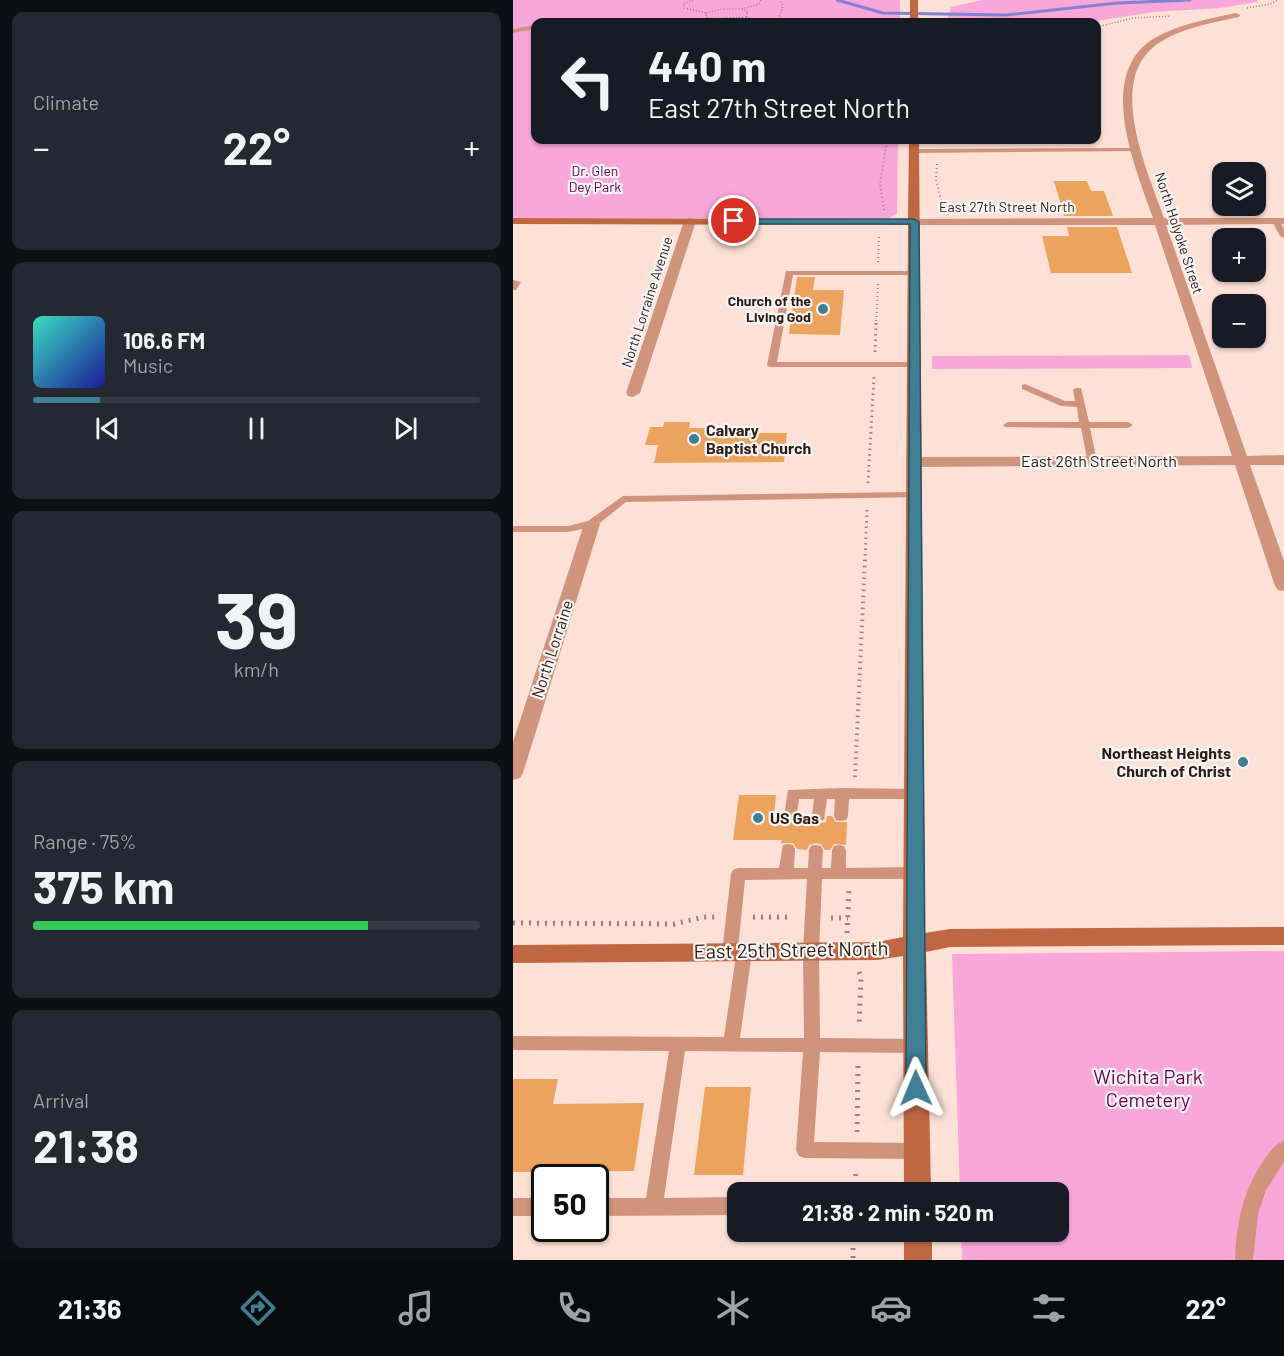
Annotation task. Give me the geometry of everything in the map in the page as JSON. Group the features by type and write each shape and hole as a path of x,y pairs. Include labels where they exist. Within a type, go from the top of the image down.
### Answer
{"main road":[{"path":"914,1 914,18"},
{"path":"914,145 914,945 918,1182"},
{"name":"East 27th Street North","path":"513,221 914,222"},
{"name":"East 25th Street North","path":"513,954 877,951 950,938 1284,936"},
{"path":"918,1242 918,1260"}],"street":[{"name":"North Holyoke Street","path":"1236,15 1174,32 1145,51 1136,61 1131,77 1128,108 1131,138 1284,586"},
{"path":"513,31 531,28"},
{"name":"North Lorraine Avenue","path":"633,393 690,221"},
{"name":"East 27th Street North","path":"914,222 1280,221"},
{"name":"East 26th Street North","path":"914,462 1284,460"},
{"name":"North Lorraine","path":"513,773 592,524"}],"lane":[{"path":"964,144 966,151"},
{"path":"914,145 942,151 1135,150"},
{"path":"1280,221 1284,236"},
{"path":"914,273 789,273 772,365 914,365"},
{"path":"513,282 517,282 513,288"},
{"path":"1025,387 1064,404 1080,404"},
{"path":"1078,390 1092,461"},
{"path":"1008,425 1128,425"},
{"path":"513,529 568,529 592,524 623,499 915,495"},
{"path":"841,816 848,793"},
{"path":"791,816 793,794 914,794"},
{"path":"819,816 821,794"},
{"path":"786,874 788,849"},
{"path":"816,850 811,951 812,1046 805,1150 917,1151"},
{"path":"839,850 844,874"},
{"path":"731,1045 737,952 733,917 738,874 914,873"},
{"path":"513,1043 915,1046"},
{"path":"654,1207 678,1044"},
{"path":"1244,1260 1244,1231 1253,1197 1269,1165 1284,1149"},
{"path":"609,1207 727,1206"},
{"path":"513,1207 531,1207"}],"path":[{"path":"693,0 683,4 684,9 706,13 722,9 742,9 759,4 761,0"},
{"path":"778,18 783,6 780,0"},
{"path":"742,9 748,12 746,17"},
{"path":"706,13 706,17 712,18"},
{"path":"732,18 749,18"},
{"path":"886,144 881,169 882,204 887,215"},
{"path":"941,212 944,206 936,178 936,167 942,151"},
{"path":"848,793 867,496 879,230"},
{"path":"844,874 847,932 861,978 855,1182"},
{"path":"513,923 674,924 704,917 848,918"},
{"path":"853,1242 853,1260"}],"green space":[{"name":"Dr. Glen Dey Park","path":"513,0 900,0 900,18 531,18 531,144 898,144 897,214 889,218 513,218"},
{"path":"982,0 1258,0 1220,8 1154,12 1101,20 1101,18 948,18 951,7"},
{"path":"1189,355 1192,368 932,369 932,356"},
{"name":"Wichita Park Cemetery","path":"1284,951 1284,1260 962,1260 961,1242 1069,1242 1069,1182 960,1182 952,954"}],"building":[{"path":"1054,181 1087,181 1091,191 1104,191 1113,216 1064,216"},
{"path":"1067,227 1117,227 1132,273 1051,273 1042,236 1069,236"},
{"name":"Church of the Living God","path":"797,277 815,277 813,290 844,290 840,335 789,334"},
{"name":"Calvary Baptist Church","path":"664,422 690,422 689,428 723,428 722,433 787,433 784,462 654,463 658,445 645,445 650,427 663,427"},
{"path":"739,795 776,795 774,816 782,816 786,822 796,822 799,816 810,816 812,821 819,823 826,822 827,816 832,816 836,822 847,822 846,845 834,844 830,850 825,850 821,844 816,843 809,845 807,850 797,849 793,843 781,843 782,840 733,840"},
{"path":"513,1079 558,1079 553,1104 644,1103 634,1171 609,1171 609,1164 531,1164 531,1172 513,1172"},
{"path":"705,1087 751,1087 743,1175 694,1175"}],"waterway":[{"path":"837,0 883,13 1006,15 1117,3 1190,0"}],"place":[{"name":"Church of the Living God","path":"823,309"},
{"name":"Calvary Baptist Church","path":"694,439"},
{"name":"Northeast Heights Church of Christ","path":"1243,762"},
{"name":"US Gas","path":"758,818"}],"route":[{"path":"734,221 914,222 916,1088"}]}
